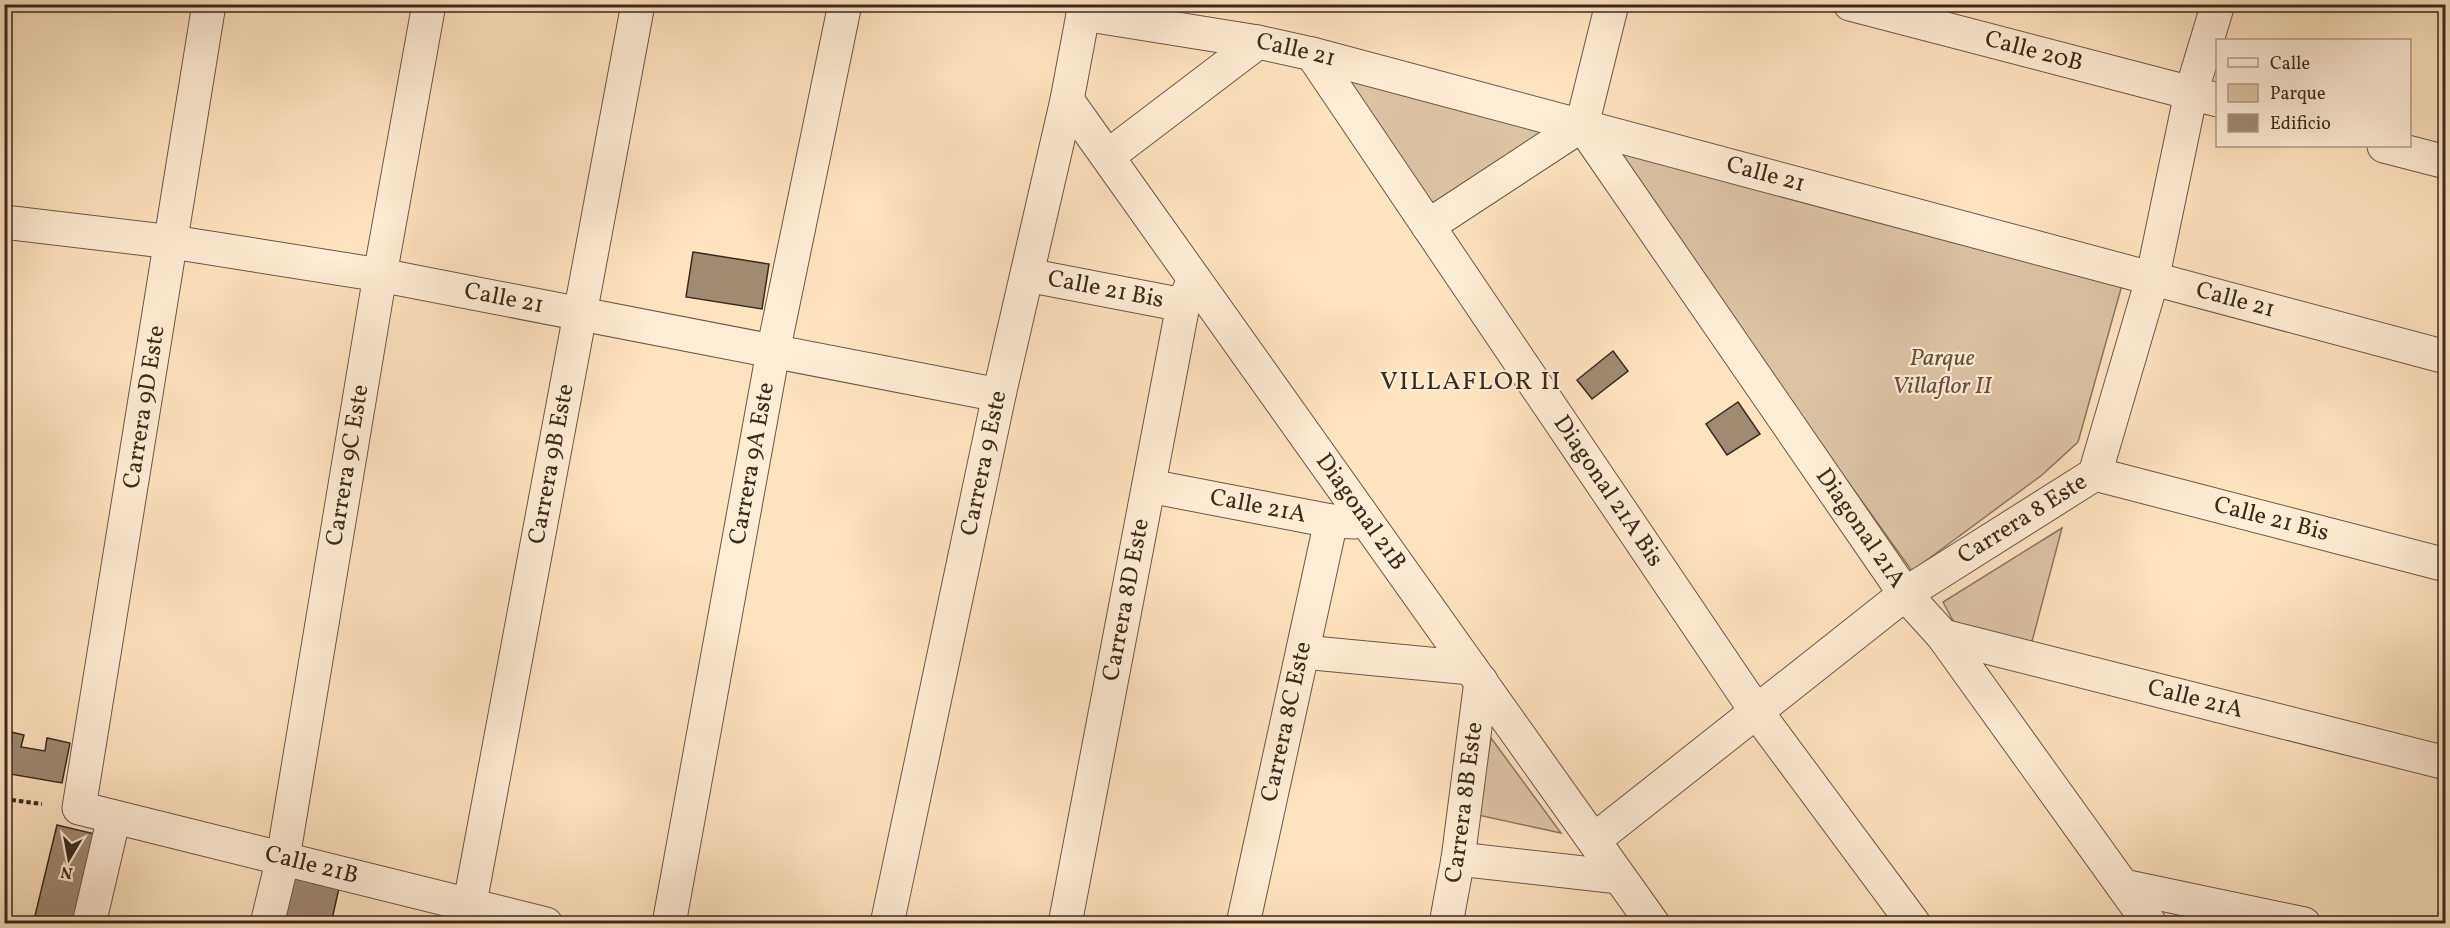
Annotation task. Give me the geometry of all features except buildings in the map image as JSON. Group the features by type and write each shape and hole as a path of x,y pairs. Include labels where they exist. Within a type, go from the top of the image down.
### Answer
{"street":[{"name":"Carrera 9D Este","path":"79,808 172,242 208,4"},
{"name":"Carrera 9C Este","path":"267,924 282,858 380,275 429,4"},
{"name":"Carrera 9B Este","path":"469,914 638,4"},
{"name":"Carrera 9A Este","path":"669,924 773,352 845,4"},
{"path":"1428,226 1582,125 1612,4"},
{"name":"Calle 20B","path":"1850,4 2204,97"},
{"name":"Carrera 8 Este","path":"1594,840 1905,594 2095,474 2204,97 2218,4"},
{"name":"Calle 21","path":"1084,9 1312,54 2445,357"},
{"name":"Carrera 9 Este","path":"887,924 999,395 1067,100 1084,9"},
{"path":"1108,156 1258,42"},
{"name":"Diagonal 21A Bis","path":"1312,54 1756,711 1914,924"},
{"name":"Diagonal 21B","path":"1067,100 1108,156 1189,292 1368,522 1653,924"},
{"name":"Diagonal 21A","path":"1582,125 1905,594 1943,636 2150,924"},
{"path":"2388,147 2445,162"},
{"name":"Calle 21","path":"4,222 172,242 380,275 999,395"},
{"name":"Calle 21 Bis","path":"1027,275 1189,292"},
{"name":"Carrera 8D Este","path":"1065,924 1149,486 1189,292"},
{"name":"Calle 21 Bis","path":"2095,474 2445,565"},
{"name":"Calle 21A","path":"1149,486 1331,521 1368,522"},
{"name":"Carrera 8C Este","path":"1243,924 1331,521"},
{"name":"Calle 21A","path":"1943,636 2445,763"},
{"path":"1304,652 1476,674"},
{"name":"Carrera 8B Este","path":"1446,924 1458,859 1476,674"},
{"name":"Calle 21B","path":"79,808 282,858 469,914 546,924"},
{"path":"89,924 114,817"},
{"path":"1458,859 1624,883 1623,924"},
{"path":"2123,886 2197,912 2304,924"}],"green space":[{"path":"1324,61 1552,125 1433,208"},
{"name":"Parque Villaflor II","path":"1603,140 2122,285 2078,442 2042,475 1912,571"},
{"path":"2062,528 2030,649 1957,628 1943,602"},
{"path":"1491,738 1561,833 1478,815"}],"district":[{"name":"VILLAFLOR II","path":"1471,382"}]}
